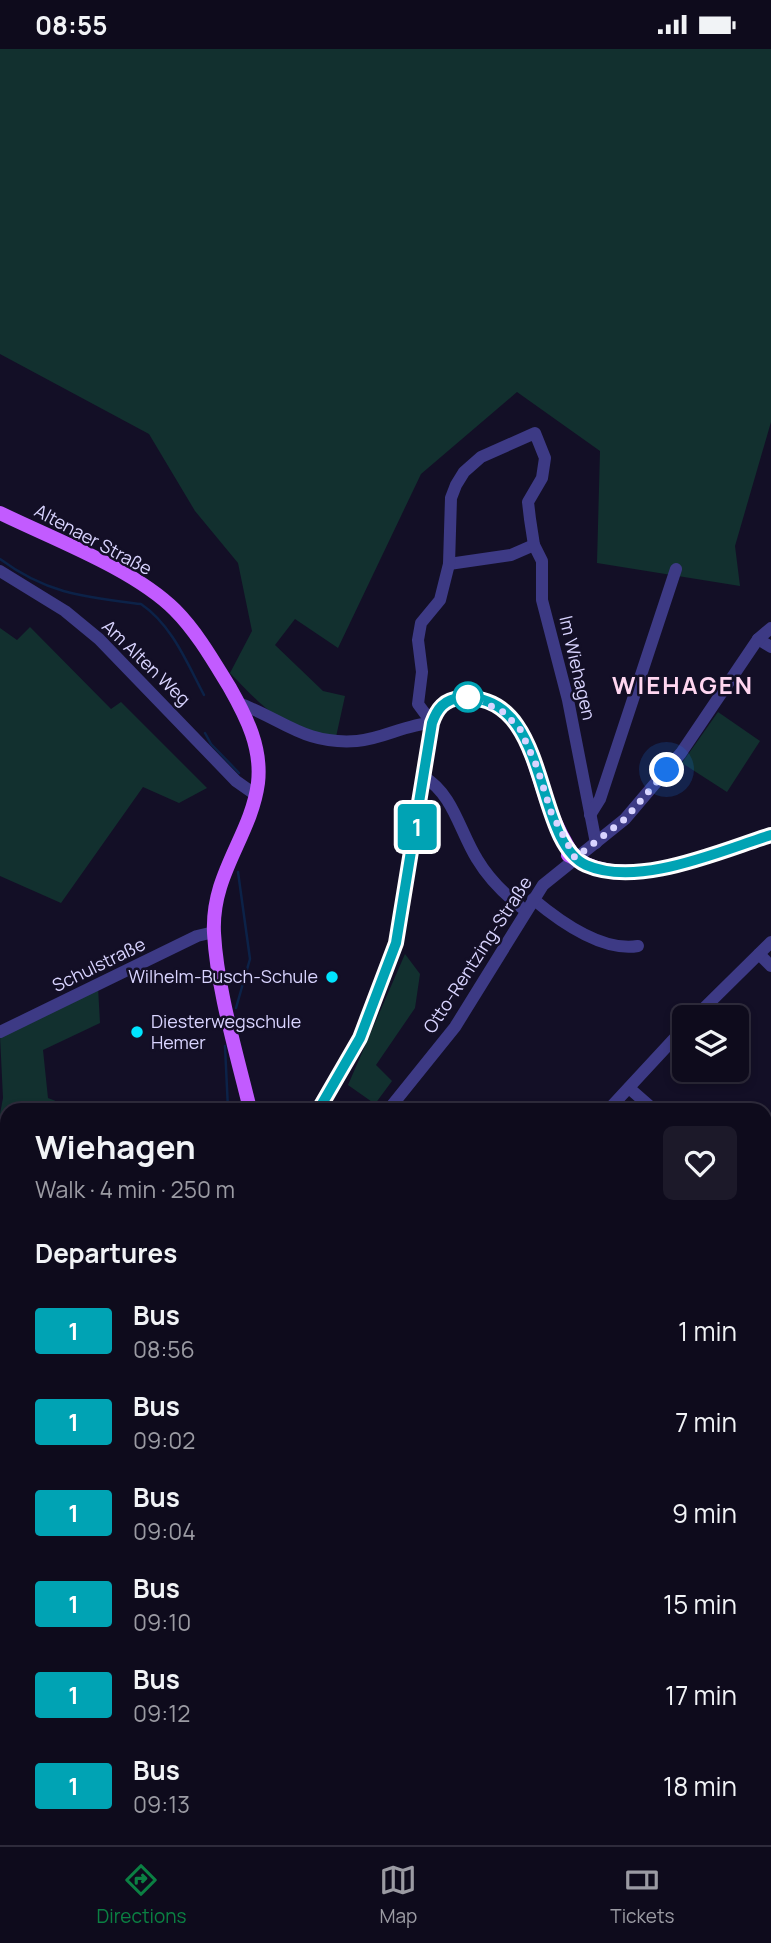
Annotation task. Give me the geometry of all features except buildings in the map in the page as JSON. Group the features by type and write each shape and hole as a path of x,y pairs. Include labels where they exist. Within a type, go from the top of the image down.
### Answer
{"main road":[{"name":"Altenaer Straße","path":"0,513 117,570 175,610 204,646 238,703 258,754 256,795 219,887 214,932 228,1019 249,1103"},
{"path":"322,1103 360,1038 396,943 432,723 440,706 456,698 479,700 501,710 514,721 525,737 551,812 575,858 597,869 633,872 676,864 771,835"}],"street":[{"name":"Im Wiehagen","path":"449,564 452,498 464,472 481,457 535,433 545,458 542,478 528,502 534,545 542,561 542,600 568,700 596,843"},
{"path":"432,723 418,704 422,672 418,640 421,624 440,600 449,564 511,555 534,545"},
{"path":"590,815 600,799 676,569"},
{"name":"Am Alten Weg","path":"0,571 65,611 99,639 236,781 256,795"},
{"name":"Otto-Rentzing-Straße","path":"394,1103 455,1027 543,885 625,819 681,753 758,639 771,628"},
{"path":"758,639 771,647"},
{"path":"238,703 295,732 329,740 357,741 384,737 418,724 432,723"},
{"path":"425,777 442,791 477,859 499,891 573,930 602,940 638,946"},
{"name":"Schulstraße","path":"0,1032 197,936 214,932"},
{"path":"707,1005 771,942"},
{"path":"759,954 771,966"},
{"path":"615,1103 672,1041"},
{"path":"629,1088 646,1103"}],"green space":[{"path":"0,49 771,49 771,422 735,546 740,586 597,563 600,451 517,392 421,474 338,648 295,619 275,645 323,691 345,696 336,737 287,722 266,708 230,673 252,631 238,563 195,511 149,434 0,354"},
{"path":"30,627 111,709 121,702 207,788 179,803 143,787 61,903 0,876 0,628 17,640"},
{"path":"718,712 760,741 727,792 682,763"},
{"path":"405,954 420,974 415,1008 376,1065 392,1081 376,1103 348,1085"},
{"path":"98,987 100,1023 43,1050 48,1098 61,1103 2,1103 0,1036"}],"waterway":[{"path":"0,559 17,571 51,587 84,596 141,604 170,634 204,695"},
{"path":"205,733 211,744 239,773"},
{"path":"236,1008 250,959 238,872"},
{"path":"225,1046 228,1103"}],"bus line":[{"name":"1","path":"323,1103 360,1038 396,943 404,909 432,723 440,706 447,701 463,697 479,700 501,710 514,721 525,737 564,841 575,858 597,869 618,872 647,870 676,864 771,835"}],"place":[{"name":"Wilhelm-Busch-Schule","path":"332,977"},
{"name":"Diesterwegschule Hemer","path":"137,1032"}],"district":[{"name":"WIEHAGEN","path":"683,686"}],"route":[{"path":"468,697 501,710 520,729 537,767 551,812 575,858 625,819 667,770"}]}
